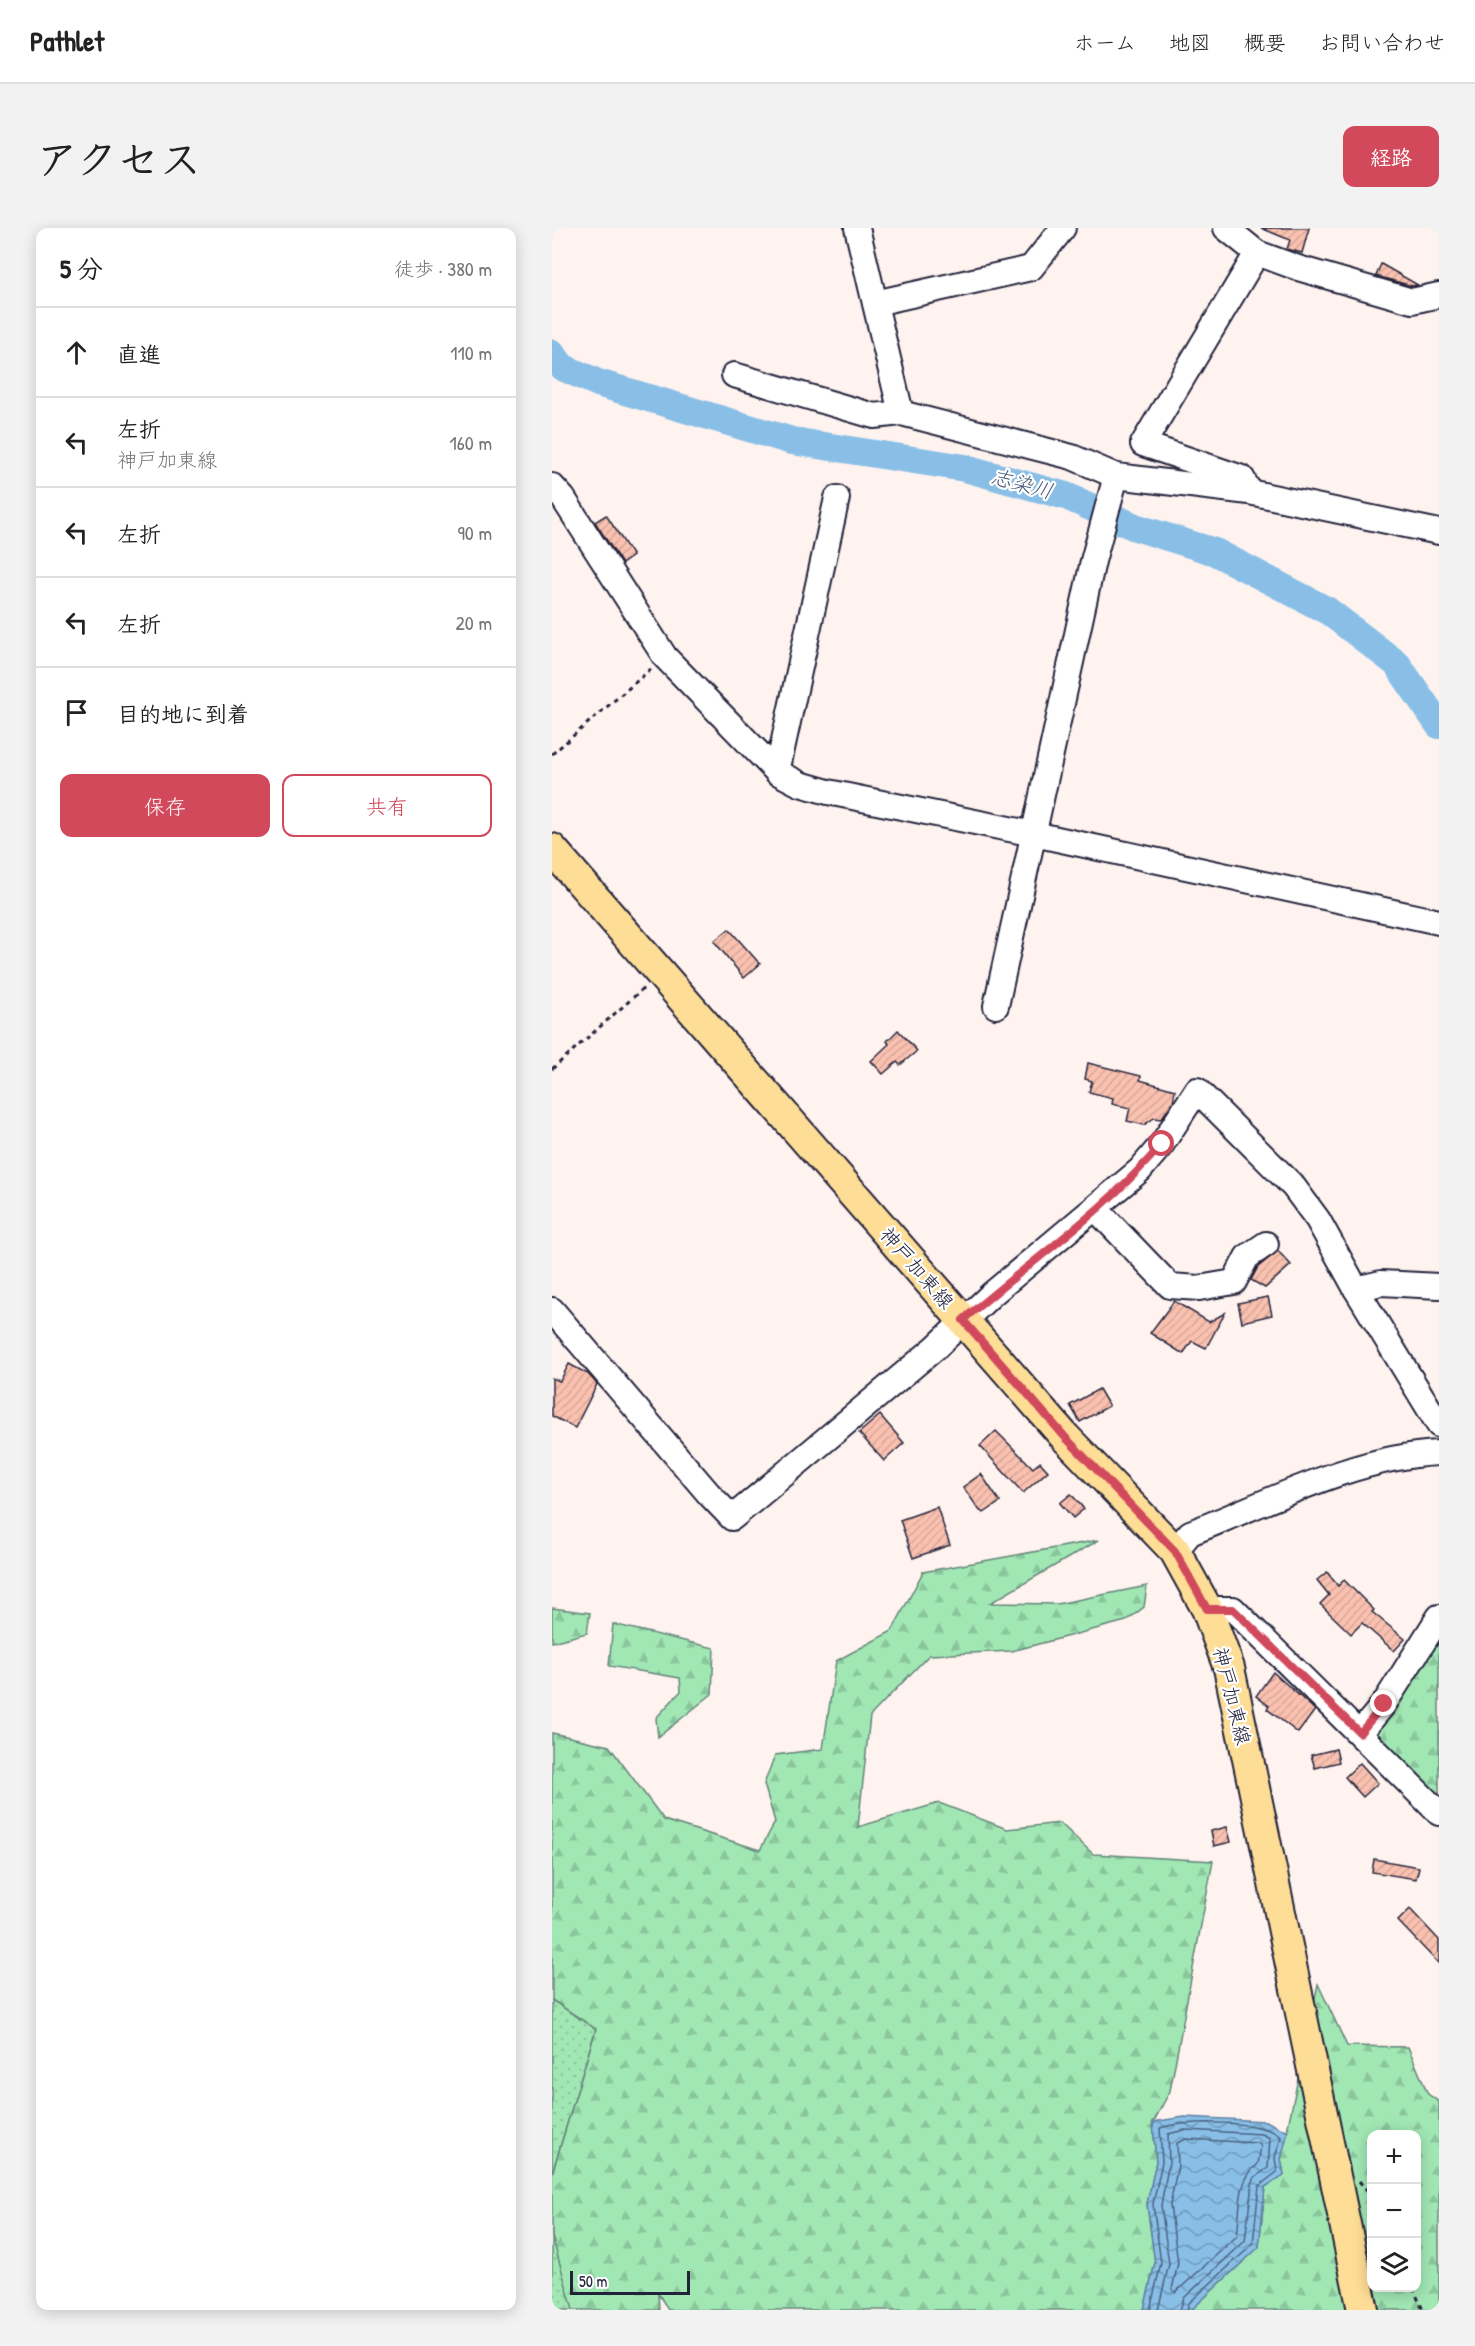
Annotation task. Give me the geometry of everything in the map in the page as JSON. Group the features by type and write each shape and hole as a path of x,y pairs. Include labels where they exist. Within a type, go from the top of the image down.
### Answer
{"main road":[{"name":"神戸加東線","path":"552,849 1065,1437 1175,1551 1207,1609 1229,1668 1363,2310"}],"street":[{"path":"857,228 902,413"},
{"path":"875,303 1032,268 1063,228"},
{"path":"1226,228 1257,252 1298,268 1412,301 1439,295"},
{"path":"1249,492 1242,478 1143,444 1257,252"},
{"path":"734,375 874,416 902,413 1072,457 1116,476 1249,492 1439,532"},
{"path":"996,1006 1093,561 1116,476"},
{"path":"552,486 569,508 665,657 777,772 800,784 828,792 1439,922"},
{"path":"777,772 837,498"},
{"path":"552,1310 732,1518 935,1348 963,1320 1140,1170 1162,1144 1197,1090 1293,1186 1318,1220 1356,1289 1439,1425"},
{"path":"1096,1209 1170,1286 1199,1288 1234,1282 1247,1257 1266,1245"},
{"path":"1356,1289 1381,1283 1439,1287"},
{"path":"1175,1551 1190,1533 1352,1470 1411,1454 1439,1453"},
{"path":"1207,1609 1233,1609 1439,1813"},
{"path":"1360,1733 1384,1704 1439,1617"}],"path":[{"path":"552,754 665,657"},
{"path":"552,1069 660,974"},
{"path":"1415,2292 1423,2310"}],"green space":[{"path":"1099,1540 990,1603 1057,1604 1147,1586 1144,1607 1126,1621 1012,1651 929,1655 870,1716 858,1827 939,1803 1007,1829 1060,1823 1093,1854 1213,1861 1170,2091 1153,2123 1156,2162 1147,2204 1155,2263 1144,2310 668,2310 658,2293 659,2310 573,2310 552,2236 552,2174 596,2029 552,2000 552,1733 609,1746 664,1820 760,1850 775,1822 764,1784 775,1755 823,1749 836,1661 892,1631 923,1572"},
{"path":"552,1608 590,1613 587,1633 552,1642"},
{"path":"613,1624 714,1648 712,1694 658,1737 656,1718 681,1691 680,1678 609,1666"},
{"path":"1439,1633 1439,1796 1376,1733"},
{"path":"1318,1984 1347,2046 1408,2047 1428,2094 1439,2102 1439,2310 1191,2310 1259,2247 1265,2187 1284,2175 1281,2159"},
{"path":"552,2000 596,2028 552,2174"},
{"path":"552,2229 582,2310 552,2310"}],"water":[{"path":"1184,2117 1266,2121 1288,2132 1281,2159 1284,2175 1265,2187 1259,2247 1191,2310 1144,2310 1155,2263 1147,2204 1156,2162 1153,2122"}],"building":[{"path":"1261,228 1309,228 1302,253 1287,249 1290,240"},
{"path":"1381,264 1418,285 1412,286 1376,276"},
{"path":"606,515 633,556 622,564 595,522"},
{"path":"729,929 760,964 744,978 714,941"},
{"path":"898,1030 917,1051 900,1065 897,1062 883,1074 871,1061 889,1044 887,1041"},
{"path":"1088,1063 1141,1076 1140,1080 1175,1090 1173,1102 1161,1119 1154,1118 1144,1125 1127,1121 1130,1108 1112,1104 1113,1098 1089,1092 1092,1081 1085,1079"},
{"path":"1278,1251 1291,1265 1265,1288 1251,1280 1258,1267"},
{"path":"1268,1297 1272,1315 1242,1322 1238,1303"},
{"path":"1174,1301 1209,1322 1225,1313 1206,1348 1192,1341 1183,1354 1150,1333"},
{"path":"569,1364 588,1374 597,1384 575,1428 552,1416 552,1378 560,1381"},
{"path":"1099,1389 1109,1406 1080,1422 1070,1405"},
{"path":"880,1415 904,1443 884,1461 859,1433"},
{"path":"996,1431 1033,1468 1040,1462 1048,1471 1023,1493 980,1446"},
{"path":"981,1474 1000,1502 984,1513 980,1511 963,1487"},
{"path":"1071,1494 1084,1509 1073,1518 1060,1503"},
{"path":"937,1507 950,1545 913,1558 900,1520"},
{"path":"1327,1572 1338,1586 1344,1580 1374,1610 1372,1612 1405,1639 1394,1651 1362,1623 1351,1634 1320,1604 1329,1595 1317,1580"},
{"path":"1273,1672 1315,1710 1298,1733 1267,1709 1269,1706 1256,1696"},
{"path":"1336,1749 1339,1762 1315,1768 1311,1755"},
{"path":"1360,1763 1378,1783 1363,1797 1345,1777"},
{"path":"1227,1827 1231,1842 1214,1846 1211,1831"},
{"path":"1374,1859 1419,1867 1416,1879 1372,1872"},
{"path":"1410,1909 1439,1940 1439,1964 1398,1921"}],"waterway":[{"name":"志染川","path":"552,353 562,367 598,383 792,441 965,468 1066,496 1135,527 1215,552 1328,611 1397,664 1439,725"}],"route":[{"path":"1162,1144 1140,1170 1096,1209 963,1320 1065,1437 1175,1551 1207,1609 1233,1609 1360,1733 1384,1704"}]}
